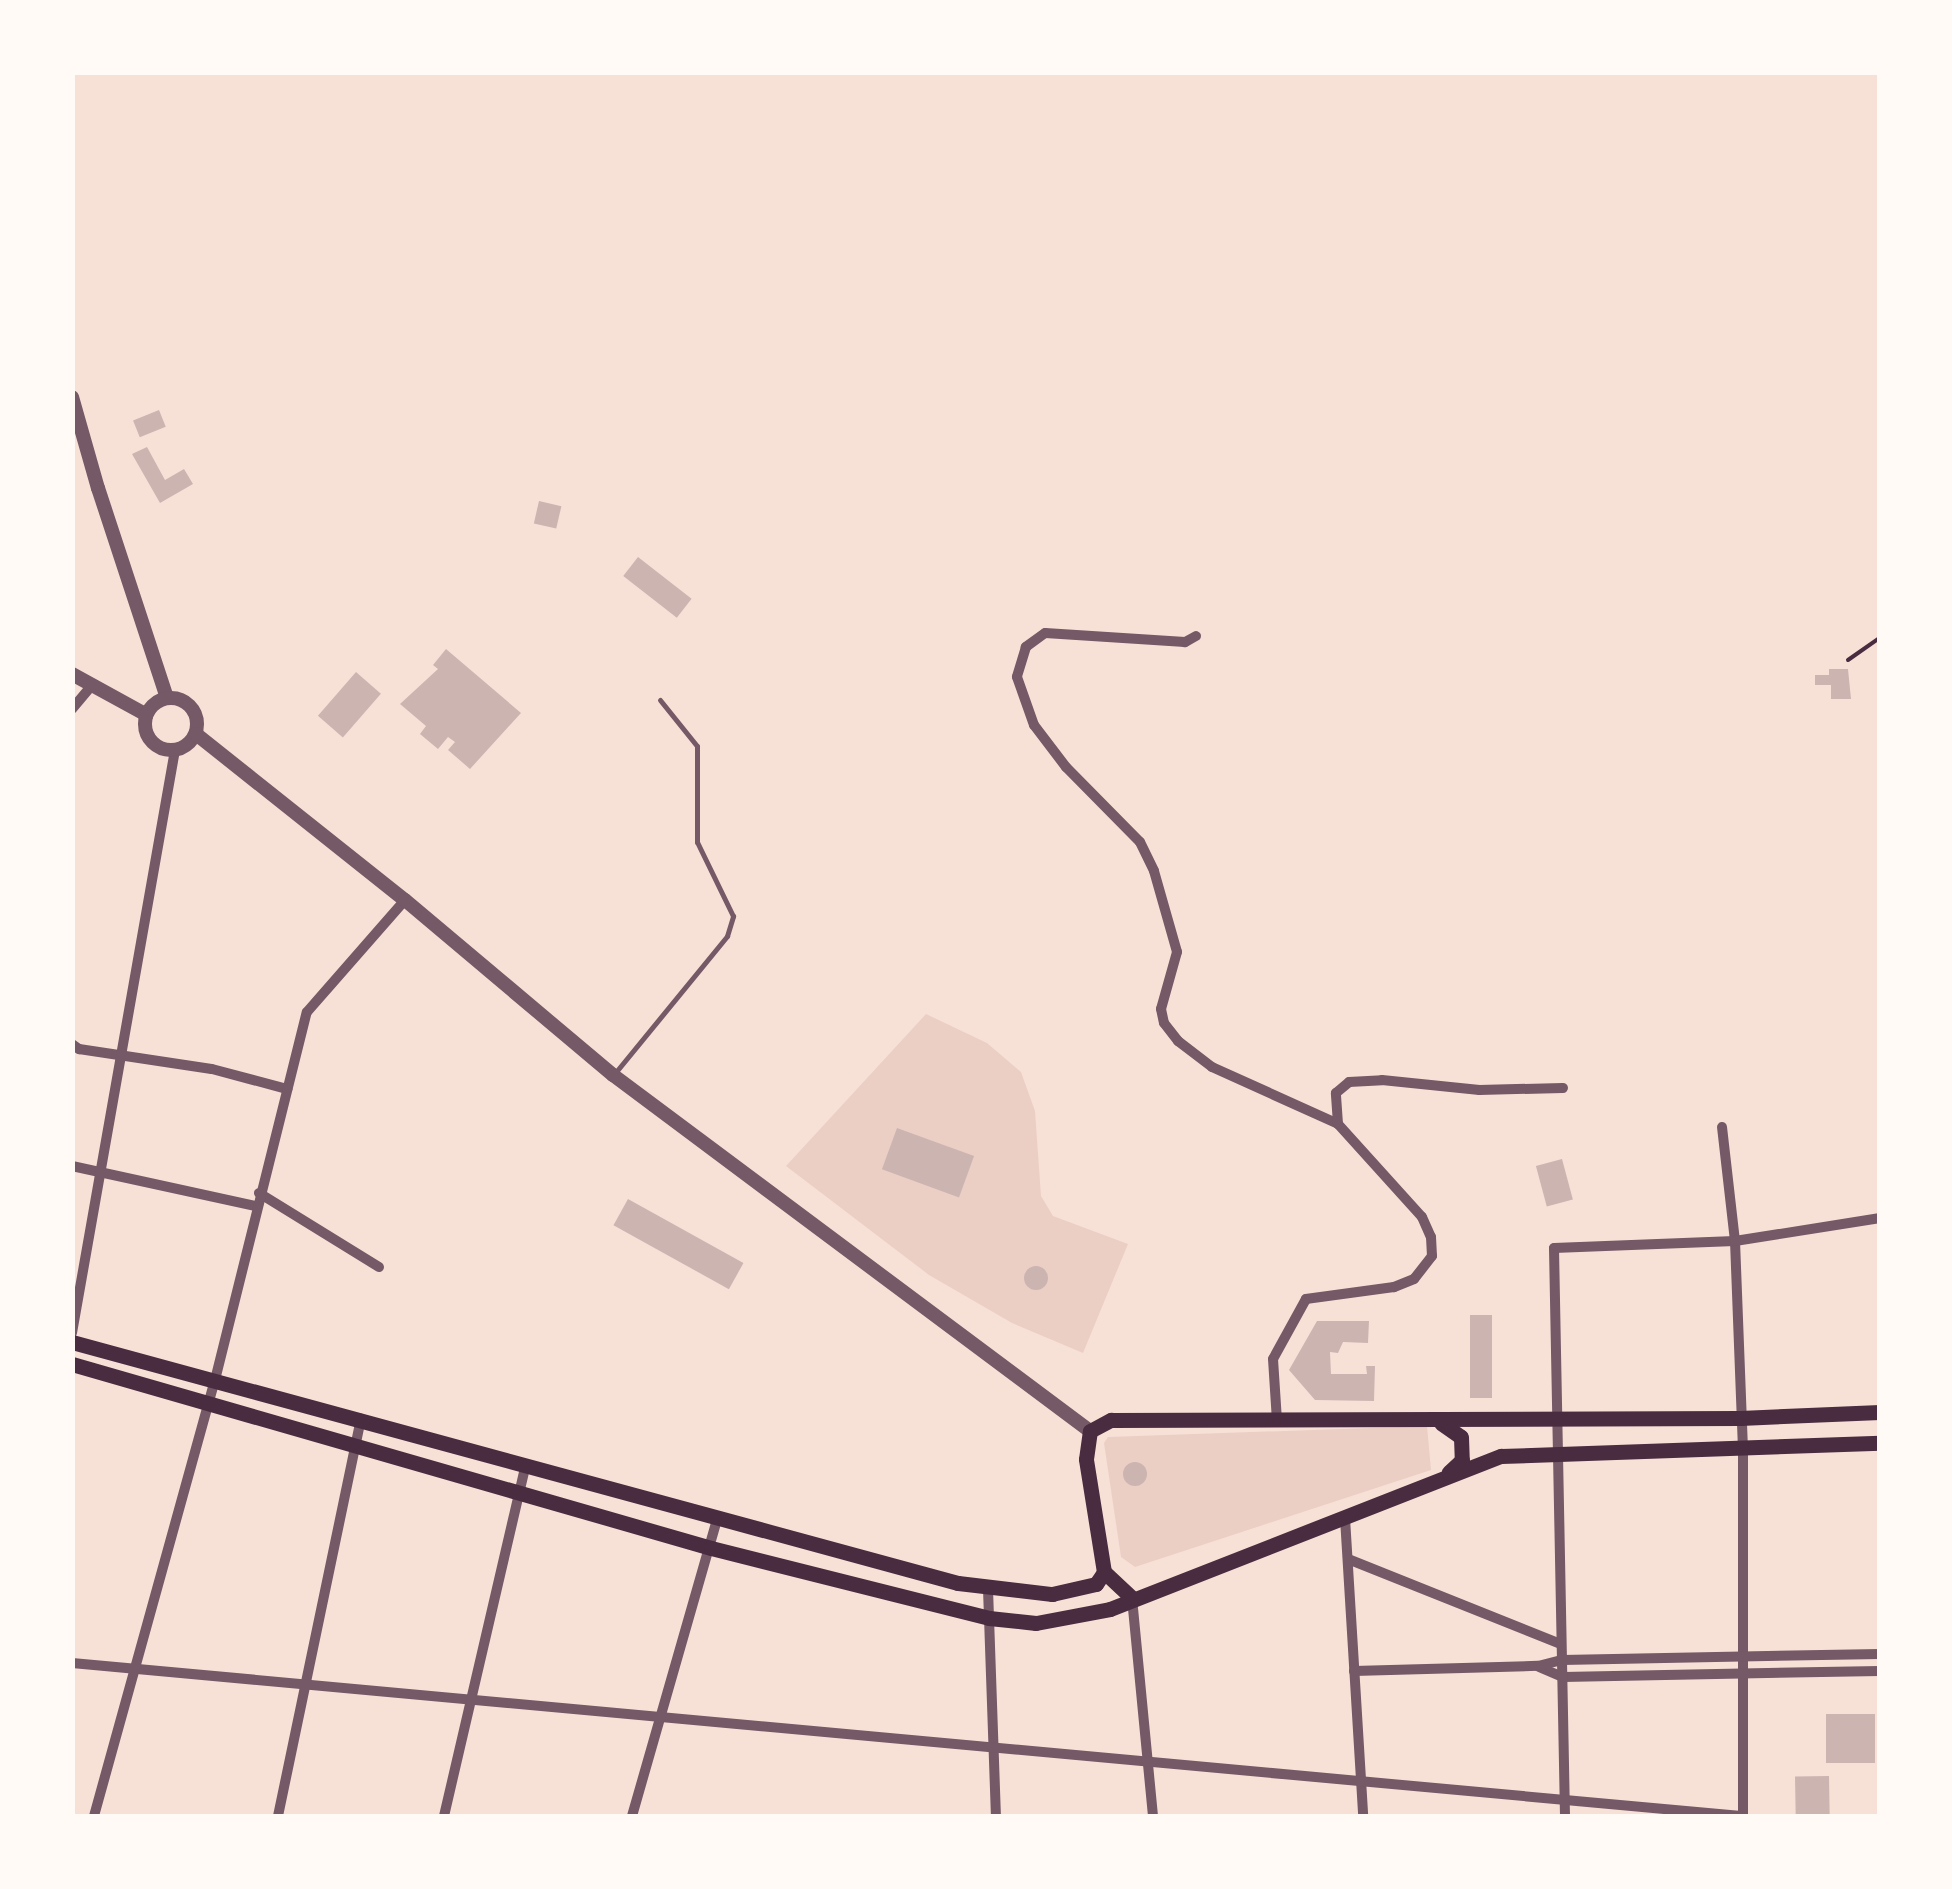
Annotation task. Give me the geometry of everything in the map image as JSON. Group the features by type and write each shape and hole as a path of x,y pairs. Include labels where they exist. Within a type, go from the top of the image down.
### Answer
{"main road":[{"path":"72,1342 526,1464 717,1520 988,1589 1052,1594 1096,1584 1104,1572"},
{"path":"72,1364 712,1548 989,1618 1059,1621 1084,1617 1501,1456 1880,1443"},
{"path":"1132,1598 1104,1572 1085,1445 1090,1431 1111,1420 1740,1418 1880,1412"},
{"path":"1433,1420 1458,1431 1463,1445 1462,1460 1438,1481"}],"street":[{"path":"72,396 168,698 192,708 196,734 405,900 613,1075 1090,1431"},
{"path":"1196,636 1185,642 1045,633 1026,648 1018,666 1019,692 1034,725 1066,767 1140,842 1154,871 1177,952 1161,1009 1164,1023 1178,1042 1212,1067 1338,1124 1422,1217 1431,1238 1432,1256 1426,1270 1394,1287 1306,1299 1273,1359 1277,1421"},
{"path":"72,674 147,715"},
{"path":"72,709 93,684"},
{"path":"147,715 168,698"},
{"path":"147,715 151,741 176,750"},
{"path":"72,1333 176,750 196,734"},
{"path":"94,1816 215,1380 306,1012 405,900"},
{"path":"72,1044 80,1049 212,1069 286,1089"},
{"path":"1338,1124 1334,1100 1349,1082 1382,1080 1478,1090 1563,1088"},
{"path":"72,1662 1742,1816 1743,1448 1735,1241 1722,1127"},
{"path":"72,1166 256,1206"},
{"path":"259,1193 379,1267"},
{"path":"1565,1816 1554,1248 1735,1241 1880,1218"},
{"path":"278,1816 361,1419"},
{"path":"444,1816 526,1464"},
{"path":"1345,1518 1363,1816"},
{"path":"632,1816 717,1520"},
{"path":"1348,1559 1560,1644"},
{"path":"988,1589 996,1816"},
{"path":"1132,1598 1152,1816"},
{"path":"1354,1672 1538,1666 1562,1660 1880,1654"},
{"path":"1538,1666 1563,1677 1880,1671"}],"lane":[{"path":"613,1075 727,936 733,916 696,842 696,746 660,700"}],"path":[{"path":"1848,660 1880,638"}],"shaded area":[{"path":"926,1014 987,1043 1021,1072 1035,1111 1041,1196 1053,1216 1128,1244 1083,1353 1012,1323 929,1275 786,1166"},
{"path":"1427,1426 1431,1470 1135,1567 1121,1557 1104,1443 1108,1437"}],"building":[{"path":"159,410 166,427 140,437 133,420"},
{"path":"147,447 165,480 184,469 193,484 160,503 132,454"},
{"path":"539,501 561,506 556,529 534,523"},
{"path":"638,557 692,599 677,618 623,576"},
{"path":"446,649 521,713 470,769 448,750 455,742 448,737 438,749 420,734 426,726 400,704 438,669 433,665"},
{"path":"1829,669 1848,669 1851,699 1831,699 1831,685 1815,685 1815,675 1829,675"},
{"path":"356,672 381,694 343,737 318,716"},
{"path":"897,1128 974,1156 959,1197 882,1169"},
{"path":"1562,1159 1573,1200 1547,1207 1536,1166"},
{"path":"628,1199 743,1263 729,1289 613,1225"},
{"path":"1036,1266 1045,1269 1045,1287 1036,1290 1027,1287 1024,1278 1027,1269"},
{"path":"1470,1315 1492,1315 1492,1398 1470,1398"},
{"path":"1317,1321 1369,1321 1368,1343 1343,1342 1338,1353 1330,1352 1331,1374 1367,1374 1366,1366 1375,1366 1374,1401 1315,1400 1289,1370"},
{"path":"1135,1462 1144,1465 1144,1483 1135,1486 1126,1483 1123,1474 1126,1465"},
{"path":"1826,1714 1875,1714 1875,1763 1826,1763"},
{"path":"1829,1776 1830,1816 1796,1816 1795,1777"}]}
